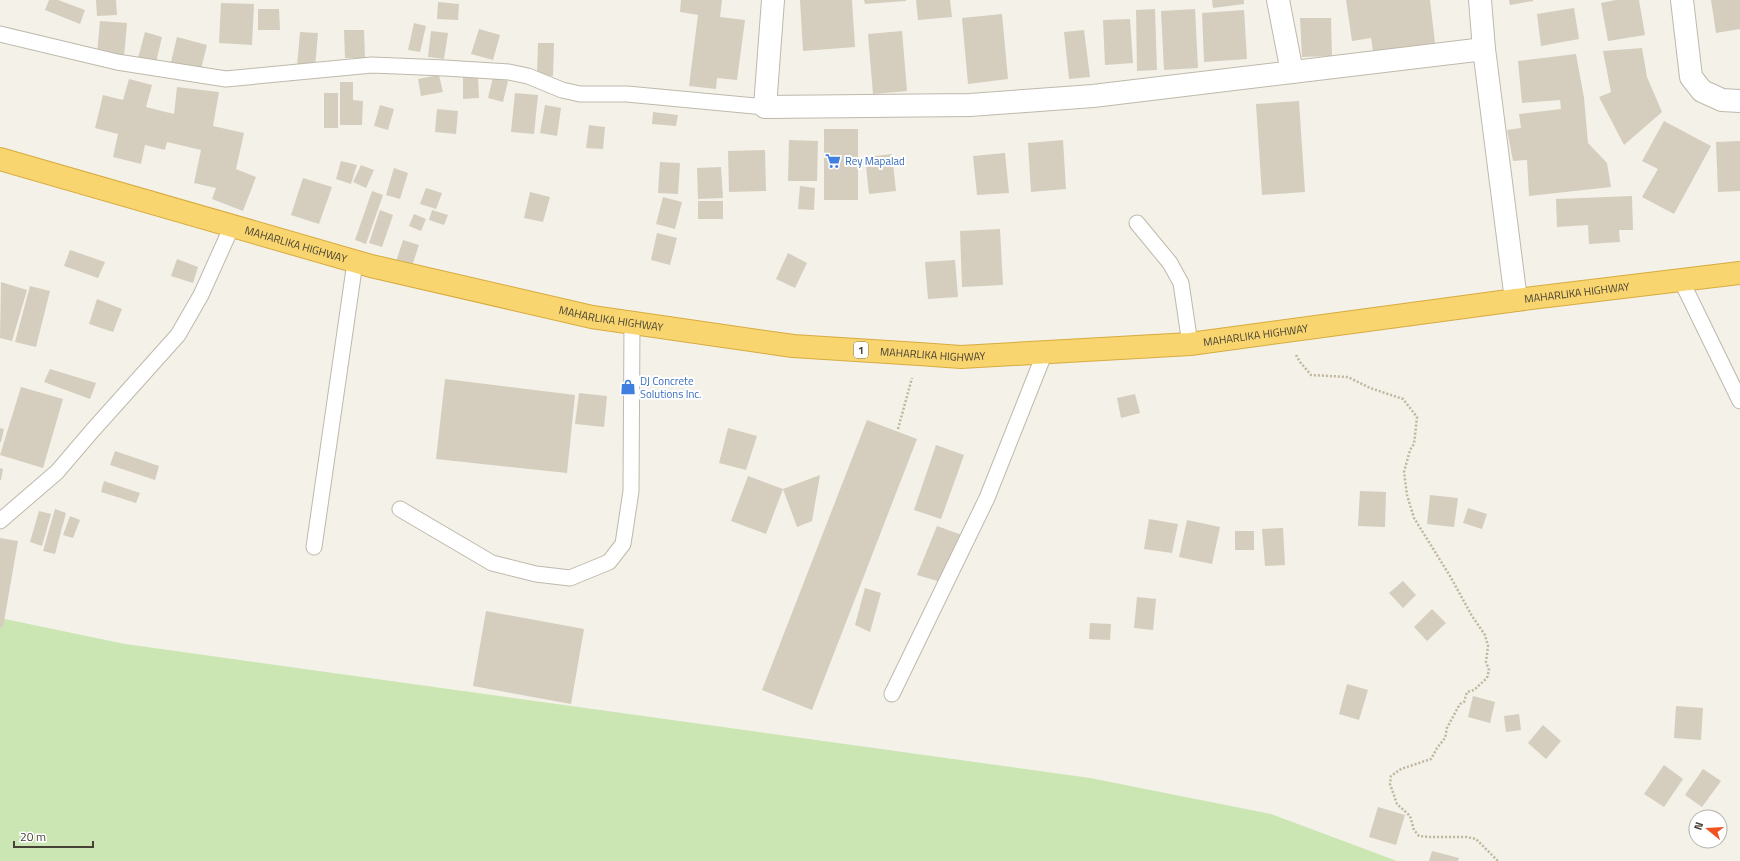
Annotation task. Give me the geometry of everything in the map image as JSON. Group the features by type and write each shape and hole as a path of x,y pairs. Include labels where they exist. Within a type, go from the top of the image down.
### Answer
{"highway":[{"name":"MAHARLIKA HIGHWAY","path":"0,159 355,262 592,317 793,346 961,357 1190,344 1516,300 1740,273"}],"street":[{"path":"773,0 765,106 978,104 1093,96 1484,49"},
{"path":"1278,0 1292,72"},
{"path":"1480,0 1484,49 1516,300"},
{"path":"1682,0 1690,77 1702,91 1722,100 1740,101"}],"lane":[{"path":"0,34 117,62 226,79 372,65 445,68 509,72 528,76 562,90 580,94 627,94 765,106"},
{"path":"1137,223 1170,263 1181,283 1190,344"},
{"path":"0,521 57,472 178,335 201,295 232,226"},
{"path":"314,547 355,262"},
{"path":"1681,280 1740,401"},
{"path":"400,509 492,563 536,574 570,578 609,562 623,544 630,491 632,323"},
{"path":"892,694 987,498 1045,352"}],"path":[{"path":"1287,331 1300,362 1311,375 1348,377 1370,388 1403,399 1417,417 1414,444 1410,450 1404,472 1407,495 1414,518 1450,576 1472,616 1485,635 1488,646 1486,662 1489,670 1487,678 1474,690 1467,692 1464,702 1460,704 1447,728 1445,738 1431,759 1401,769 1391,776 1390,784 1396,804 1410,816 1414,830 1419,836 1468,837 1476,839 1498,861"},
{"path":"898,429 919,354"}],"green space":[{"path":"0,618 125,644 1090,778 1271,814 1397,861 0,861"}],"building":[{"path":"49,0 58,0 85,10 80,24 45,10"},
{"path":"96,0 116,0 117,15 97,16"},
{"path":"681,0 722,0 720,17 745,20 737,80 717,78 716,89 689,86 698,15 680,12"},
{"path":"800,0 852,0 855,47 803,51"},
{"path":"864,0 906,0 906,1 865,4"},
{"path":"916,0 950,0 952,17 918,20"},
{"path":"1212,0 1244,0 1244,4 1213,8"},
{"path":"1346,0 1430,0 1435,43 1373,52 1371,38 1352,41"},
{"path":"1509,0 1533,0 1533,1 1510,5"},
{"path":"1616,0 1639,0 1645,35 1608,41 1601,3"},
{"path":"1711,0 1740,0 1740,29 1716,33"},
{"path":"438,2 459,4 458,20 437,19"},
{"path":"221,3 254,4 252,45 219,43"},
{"path":"1574,8 1579,39 1541,46 1537,14"},
{"path":"258,9 279,9 280,30 258,30"},
{"path":"1155,9 1157,70 1137,71 1136,10"},
{"path":"1195,9 1198,68 1164,70 1161,11"},
{"path":"1244,10 1247,59 1204,62 1202,13"},
{"path":"1002,14 1008,79 968,84 962,18"},
{"path":"1300,18 1331,18 1332,56 1302,57"},
{"path":"1130,19 1133,63 1105,65 1103,20"},
{"path":"100,21 127,23 124,57 97,54"},
{"path":"414,23 426,26 420,52 408,50"},
{"path":"479,29 500,35 493,60 471,54"},
{"path":"344,30 364,30 365,58 345,58"},
{"path":"1084,30 1090,77 1069,79 1064,32"},
{"path":"431,31 448,33 444,59 428,57"},
{"path":"902,31 907,91 873,94 868,34"},
{"path":"145,32 162,37 155,67 137,62"},
{"path":"300,32 318,33 315,68 297,66"},
{"path":"177,37 207,45 201,69 171,62"},
{"path":"538,43 554,43 553,76 537,75"},
{"path":"1642,48 1647,77 1662,112 1624,145 1599,97 1611,92 1603,51"},
{"path":"1576,54 1584,98 1588,143 1607,163 1611,187 1529,196 1527,160 1513,161 1507,130 1521,128 1519,114 1561,109 1560,100 1522,103 1518,61"},
{"path":"439,75 443,92 421,96 418,79"},
{"path":"478,76 479,98 463,99 463,77"},
{"path":"493,77 508,81 503,102 488,98"},
{"path":"129,79 152,85 146,107 174,114 177,87 219,92 213,126 244,133 236,169 256,177 243,211 212,199 216,188 194,183 201,150 167,142 165,150 145,145 141,164 113,157 118,134 95,128 103,95 123,100"},
{"path":"340,82 353,82 353,100 363,101 362,125 340,125"},
{"path":"324,93 338,93 338,128 324,128"},
{"path":"515,93 538,95 534,134 511,132"},
{"path":"1299,101 1305,192 1262,195 1256,104"},
{"path":"380,105 394,109 388,130 374,126"},
{"path":"545,105 561,108 557,136 540,133"},
{"path":"437,109 458,111 456,134 435,132"},
{"path":"653,112 678,115 676,126 652,124"},
{"path":"1664,121 1711,146 1674,214 1642,197 1658,169 1642,161"},
{"path":"589,125 605,127 603,149 586,148"},
{"path":"824,129 858,129 858,200 824,200"},
{"path":"789,140 818,141 817,181 788,181"},
{"path":"1063,140 1066,189 1031,192 1028,143"},
{"path":"1740,141 1740,191 1718,192 1716,142"},
{"path":"765,150 766,191 729,192 728,151"},
{"path":"1005,153 1009,193 977,195 973,156"},
{"path":"892,154 896,191 869,194 865,157"},
{"path":"341,161 357,165 351,184 336,179"},
{"path":"660,162 680,163 678,194 658,193"},
{"path":"361,165 374,170 366,188 353,182"},
{"path":"721,167 723,198 698,199 697,168"},
{"path":"394,168 408,173 400,199 386,195"},
{"path":"303,178 332,187 319,224 291,215"},
{"path":"800,186 815,188 814,210 798,209"},
{"path":"426,188 442,193 436,209 420,204"},
{"path":"372,191 383,195 366,244 355,240"},
{"path":"530,192 550,197 543,222 524,218"},
{"path":"1632,196 1633,230 1619,230 1620,242 1589,244 1588,225 1557,227 1556,199"},
{"path":"663,197 682,202 675,229 656,224"},
{"path":"698,201 723,201 723,219 698,219"},
{"path":"380,210 393,215 382,247 369,243"},
{"path":"432,210 448,215 444,225 429,220"},
{"path":"414,214 426,219 421,231 409,226"},
{"path":"1000,229 1003,285 962,287 960,231"},
{"path":"657,233 677,238 670,265 651,260"},
{"path":"403,240 419,245 412,266 396,262"},
{"path":"70,250 105,262 98,278 64,266"},
{"path":"788,253 807,263 795,288 776,279"},
{"path":"177,259 198,267 193,283 171,276"},
{"path":"955,260 958,297 928,299 925,262"},
{"path":"1,282 27,290 12,341 0,338"},
{"path":"30,286 50,291 36,347 15,342"},
{"path":"97,299 122,309 113,332 89,324"},
{"path":"50,369 96,383 90,399 44,382"},
{"path":"445,379 575,395 567,473 436,459"},
{"path":"21,387 63,399 43,468 0,455"},
{"path":"579,393 607,396 604,427 575,424"},
{"path":"1135,394 1140,413 1121,418 1117,398"},
{"path":"867,420 917,439 812,710 762,690"},
{"path":"0,428 4,429 1,442 0,442"},
{"path":"728,428 757,436 746,470 719,463"},
{"path":"936,445 964,455 941,519 914,510"},
{"path":"115,451 159,466 155,480 110,465"},
{"path":"0,468 3,469 1,480 0,480"},
{"path":"820,475 812,521 797,527 783,489"},
{"path":"748,476 783,489 766,534 731,521"},
{"path":"104,481 140,493 136,503 101,492"},
{"path":"1360,491 1386,492 1385,527 1358,526"},
{"path":"1430,495 1458,498 1454,527 1427,524"},
{"path":"1468,508 1487,514 1482,529 1463,523"},
{"path":"55,509 66,513 55,554 43,551"},
{"path":"39,511 51,514 42,546 30,542"},
{"path":"70,516 80,520 73,538 63,535"},
{"path":"1149,519 1178,524 1172,553 1144,549"},
{"path":"1187,520 1220,527 1212,564 1179,557"},
{"path":"937,526 962,535 941,582 917,575"},
{"path":"1283,528 1285,565 1265,566 1262,529"},
{"path":"1235,531 1254,531 1254,550 1235,550"},
{"path":"0,538 18,541 3,627 0,627"},
{"path":"1403,581 1416,595 1403,608 1389,593"},
{"path":"865,588 881,593 870,632 855,625"},
{"path":"1137,597 1156,599 1153,630 1134,628"},
{"path":"1432,609 1446,623 1427,641 1414,627"},
{"path":"486,611 584,629 571,704 473,686"},
{"path":"1090,623 1111,624 1110,640 1089,639"},
{"path":"1347,684 1368,690 1359,720 1339,714"},
{"path":"1473,696 1495,702 1490,723 1468,717"},
{"path":"1676,706 1703,708 1701,740 1674,738"},
{"path":"1519,714 1521,730 1506,732 1504,716"},
{"path":"1543,725 1561,741 1546,759 1528,743"},
{"path":"1664,765 1683,779 1664,807 1644,794"},
{"path":"1703,769 1721,781 1702,807 1685,795"},
{"path":"1378,807 1405,815 1396,845 1369,837"},
{"path":"1432,851 1459,858 1458,861 1429,861"}],"place":[{"name":"Rey Mapalad","path":"833,161"},
{"name":"DJ Concrete Solutions Inc.","path":"628,387"}]}
